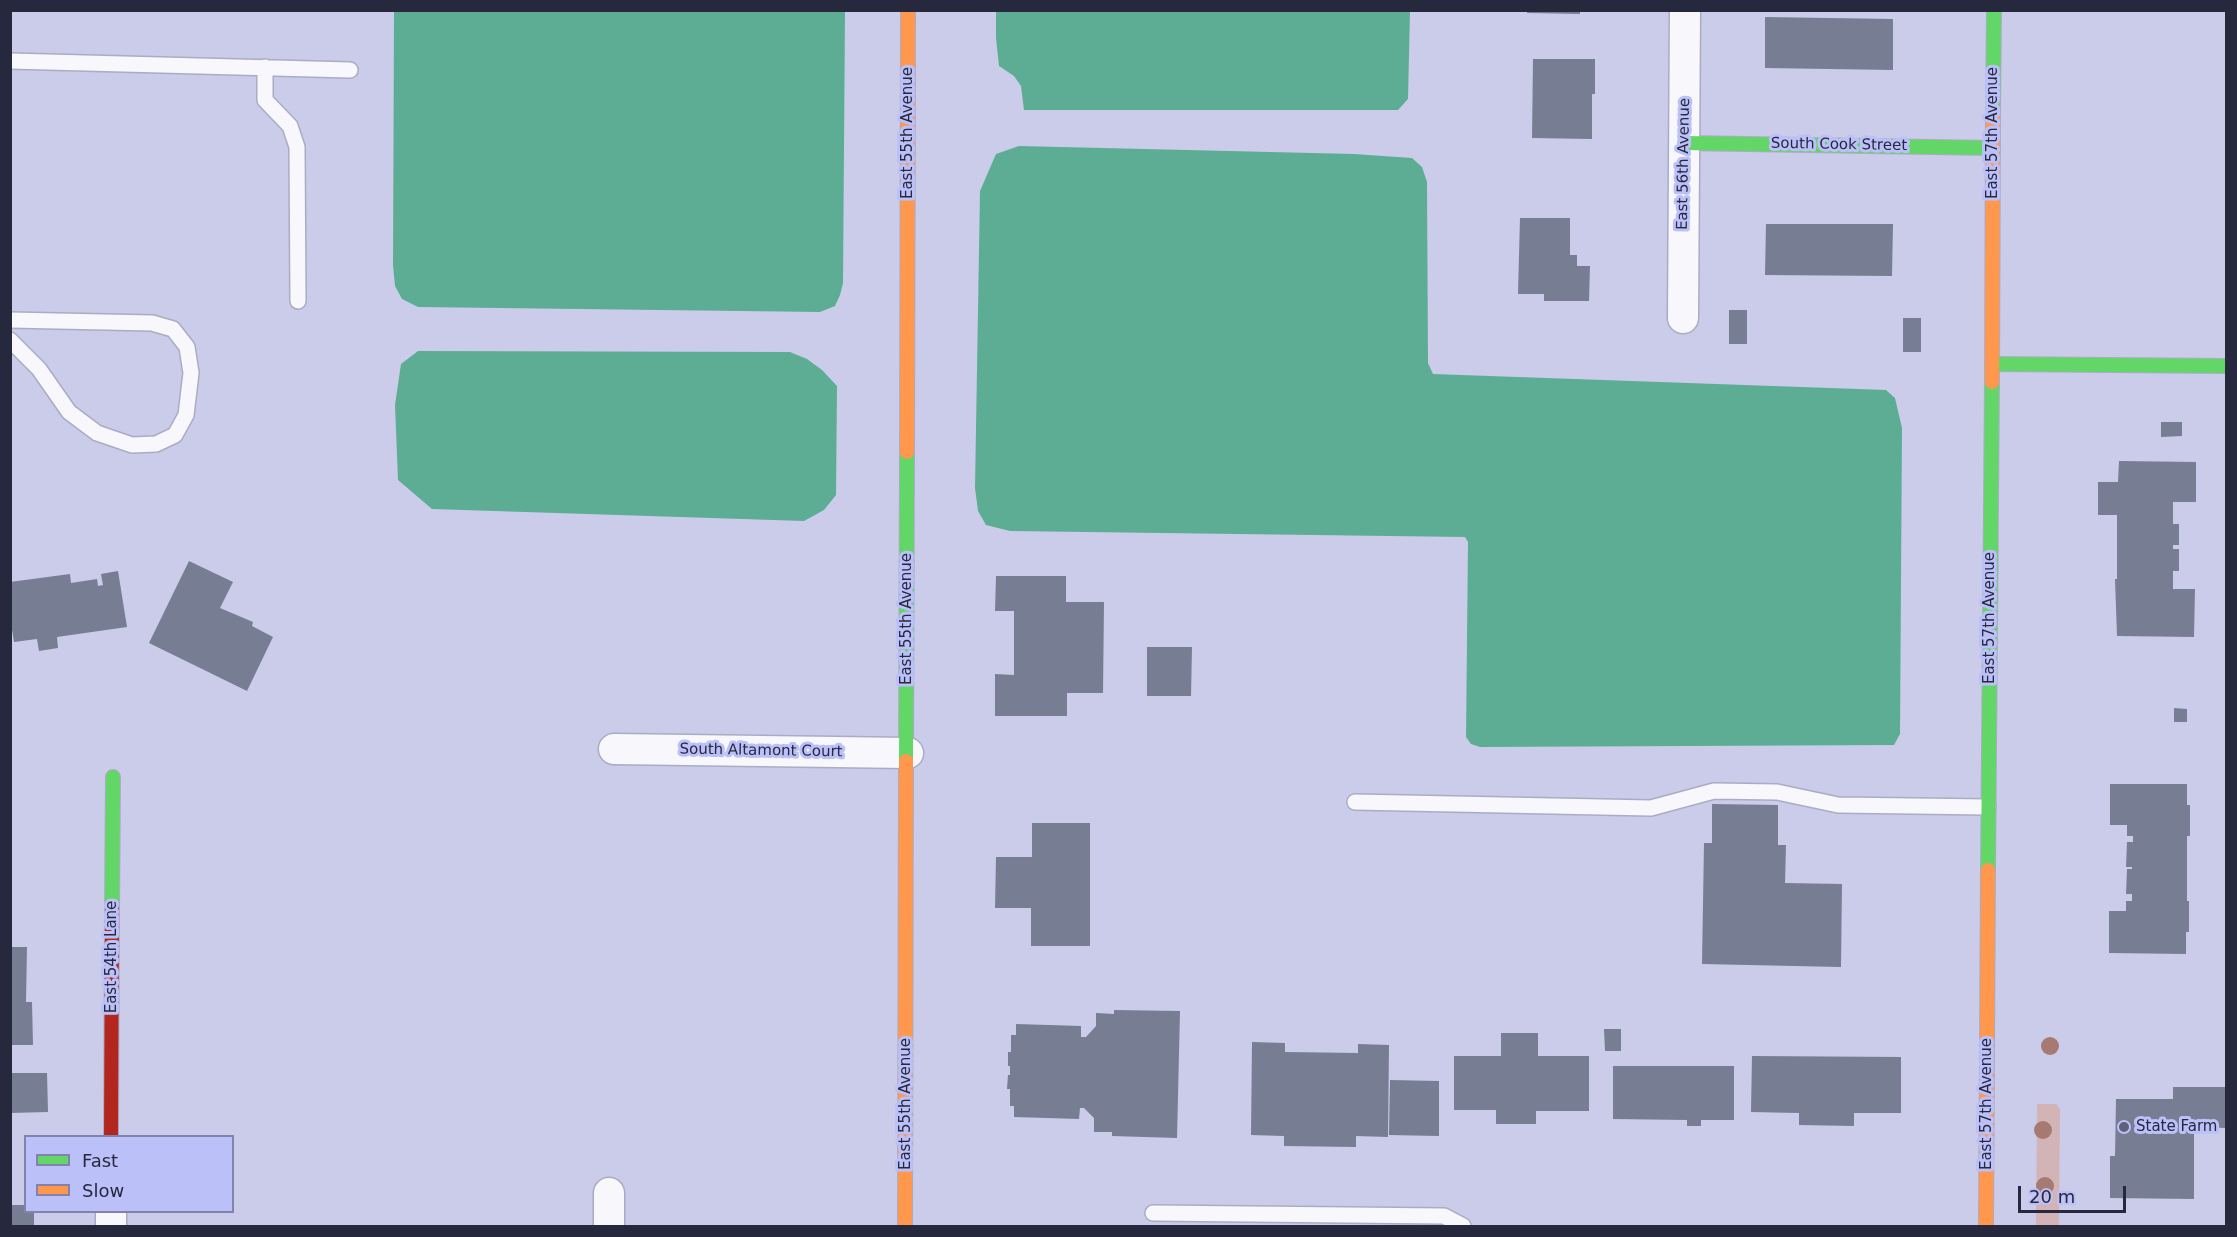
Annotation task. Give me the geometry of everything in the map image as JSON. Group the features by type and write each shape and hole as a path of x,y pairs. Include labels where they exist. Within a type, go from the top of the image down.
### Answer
{"street":[{"name":"East 55th Avenue","path":"905,1227 908,753 908,10"},
{"name":"East 56th Avenue","path":"1683,318 1685,10"},
{"name":"East 57th Avenue","path":"1986,1227 1994,10"},
{"name":"South Cook Street","path":"1684,143 1993,148"},
{"path":"1992,364 2226,366"},
{"name":"South Altamont Court","path":"614,749 908,753"},
{"name":"East 54th Lane","path":"111,1135 113,777"},
{"path":"609,1193 609,1227"}],"lane":[{"path":"10,61 350,69"},
{"path":"265,68 265,100 290,126 297,147 298,301"},
{"path":"10,320 152,323 173,329 187,347 190,373 186,415 175,435 156,444 132,445 97,433 69,412 39,369 10,340"},
{"path":"1355,802 1651,807 1714,790 1777,792 1838,805 1988,807"},
{"path":"1152,1212 1444,1216 1463,1227"}],"shaded area":[{"path":"394,11 845,11 843,283 835,306 820,312 418,307 402,299 395,286 393,265"},
{"path":"996,11 1410,11 1408,99 1398,110 1024,110 1021,86 1014,76 999,66"},
{"path":"1019,146 1354,154 1412,158 1422,167 1427,182 1428,363 1433,374 1886,390 1895,398 1902,428 1900,734 1894,745 1480,747 1471,744 1466,737 1468,542 1465,537 1010,531 986,525 978,511 975,488 980,191 996,154"},
{"path":"418,351 790,352 807,359 822,370 837,386 836,495 824,510 804,521 432,509 398,480 395,405 401,364"},
{"path":"2037,1104 2056,1104 2060,1109 2059,1226 2036,1226"}],"building":[{"path":"1527,10 1580,10 1580,14 1527,13"},
{"path":"1765,17 1893,19 1893,70 1765,68"},
{"path":"1533,59 1595,59 1592,139 1532,138"},
{"path":"1520,218 1570,218 1570,255 1577,255 1577,266 1590,266 1589,301 1544,301 1544,294 1518,294"},
{"path":"1766,224 1893,224 1892,276 1765,275"},
{"path":"1729,310 1747,310 1747,344 1729,344"},
{"path":"1903,318 1921,318 1921,352 1903,352"},
{"path":"2161,422 2182,422 2182,436 2161,437"},
{"path":"2119,461 2196,462 2196,502 2173,502 2173,524 2179,524 2179,545 2173,545 2173,549 2179,549 2179,571 2173,571 2173,589 2195,589 2194,637 2117,636 2115,579 2117,579 2117,515 2098,515 2098,482 2118,482"},
{"path":"189,561 233,582 220,608 253,622 252,626 273,637 247,691 149,643"},
{"path":"118,571 127,627 57,637 58,648 39,651 37,639 14,642 10,617 10,582 70,574 71,583 97,579 98,586 103,585 101,574"},
{"path":"996,576 1066,576 1066,602 1104,602 1103,693 1067,693 1067,716 995,716 995,674 1014,675 1014,611 995,611"},
{"path":"1147,647 1192,647 1191,696 1147,696"},
{"path":"2174,708 2187,709 2187,722 2174,722"},
{"path":"2110,784 2187,784 2190,836 2187,836 2189,932 2186,932 2186,954 2109,953 2109,911 2126,911 2126,901 2132,901 2132,894 2126,894 2127,869 2132,869 2132,867 2126,867 2127,842 2133,842 2133,836 2127,836 2127,825 2110,825"},
{"path":"1712,804 1778,805 1778,845 1786,845 1785,883 1842,884 1841,967 1702,964 1704,843 1712,843"},
{"path":"1032,823 1090,823 1090,946 1031,946 1031,908 995,908 996,857 1032,857"},
{"path":"10,947 27,947 26,1002 32,1002 33,1045 10,1045"},
{"path":"1114,1010 1180,1011 1177,1138 1112,1136 1112,1132 1094,1132 1094,1118 1084,1108 1080,1108 1079,1119 1014,1117 1014,1106 1010,1106 1010,1089 1007,1089 1008,1075 1010,1075 1008,1052 1011,1052 1011,1035 1016,1035 1016,1024 1081,1026 1081,1037 1086,1037 1096,1026 1096,1013 1114,1014"},
{"path":"1604,1029 1621,1029 1621,1051 1605,1051"},
{"path":"1501,1033 1538,1033 1538,1056 1589,1056 1589,1111 1536,1111 1536,1124 1496,1124 1496,1110 1454,1110 1454,1056 1501,1056"},
{"path":"1252,1042 1285,1043 1285,1052 1358,1053 1358,1044 1389,1045 1388,1137 1356,1136 1356,1147 1284,1146 1284,1136 1251,1135"},
{"path":"1752,1056 1901,1057 1901,1113 1854,1113 1854,1126 1799,1125 1799,1113 1751,1112"},
{"path":"1613,1066 1734,1066 1734,1120 1701,1120 1701,1126 1687,1126 1687,1120 1613,1119"},
{"path":"10,1073 47,1073 48,1112 10,1113"},
{"path":"1390,1080 1439,1081 1439,1136 1389,1135"},
{"path":"2173,1087 2226,1087 2226,1128 2194,1127 2194,1199 2110,1198 2110,1156 2115,1156 2116,1099 2173,1099"},
{"path":"10,1205 24,1205 24,1213 34,1213 34,1226 10,1226"}],"traffic: fast":[{"path":"1993,109 1994,10"},
{"path":"1684,143 1993,148"},
{"path":"1992,364 2226,366"},
{"path":"1988,870 1992,382"},
{"path":"906,761 907,452"},
{"path":"112,908 113,777"}],"traffic: slow":[{"path":"907,452 908,10"},
{"path":"1992,382 1993,109"},
{"path":"905,1226 906,761"},
{"path":"1986,1226 1988,870"}],"traffic: jam":[{"path":"111,1135 112,908"}],"place":[{"name":"State Farm","path":"2124,1127"}]}
